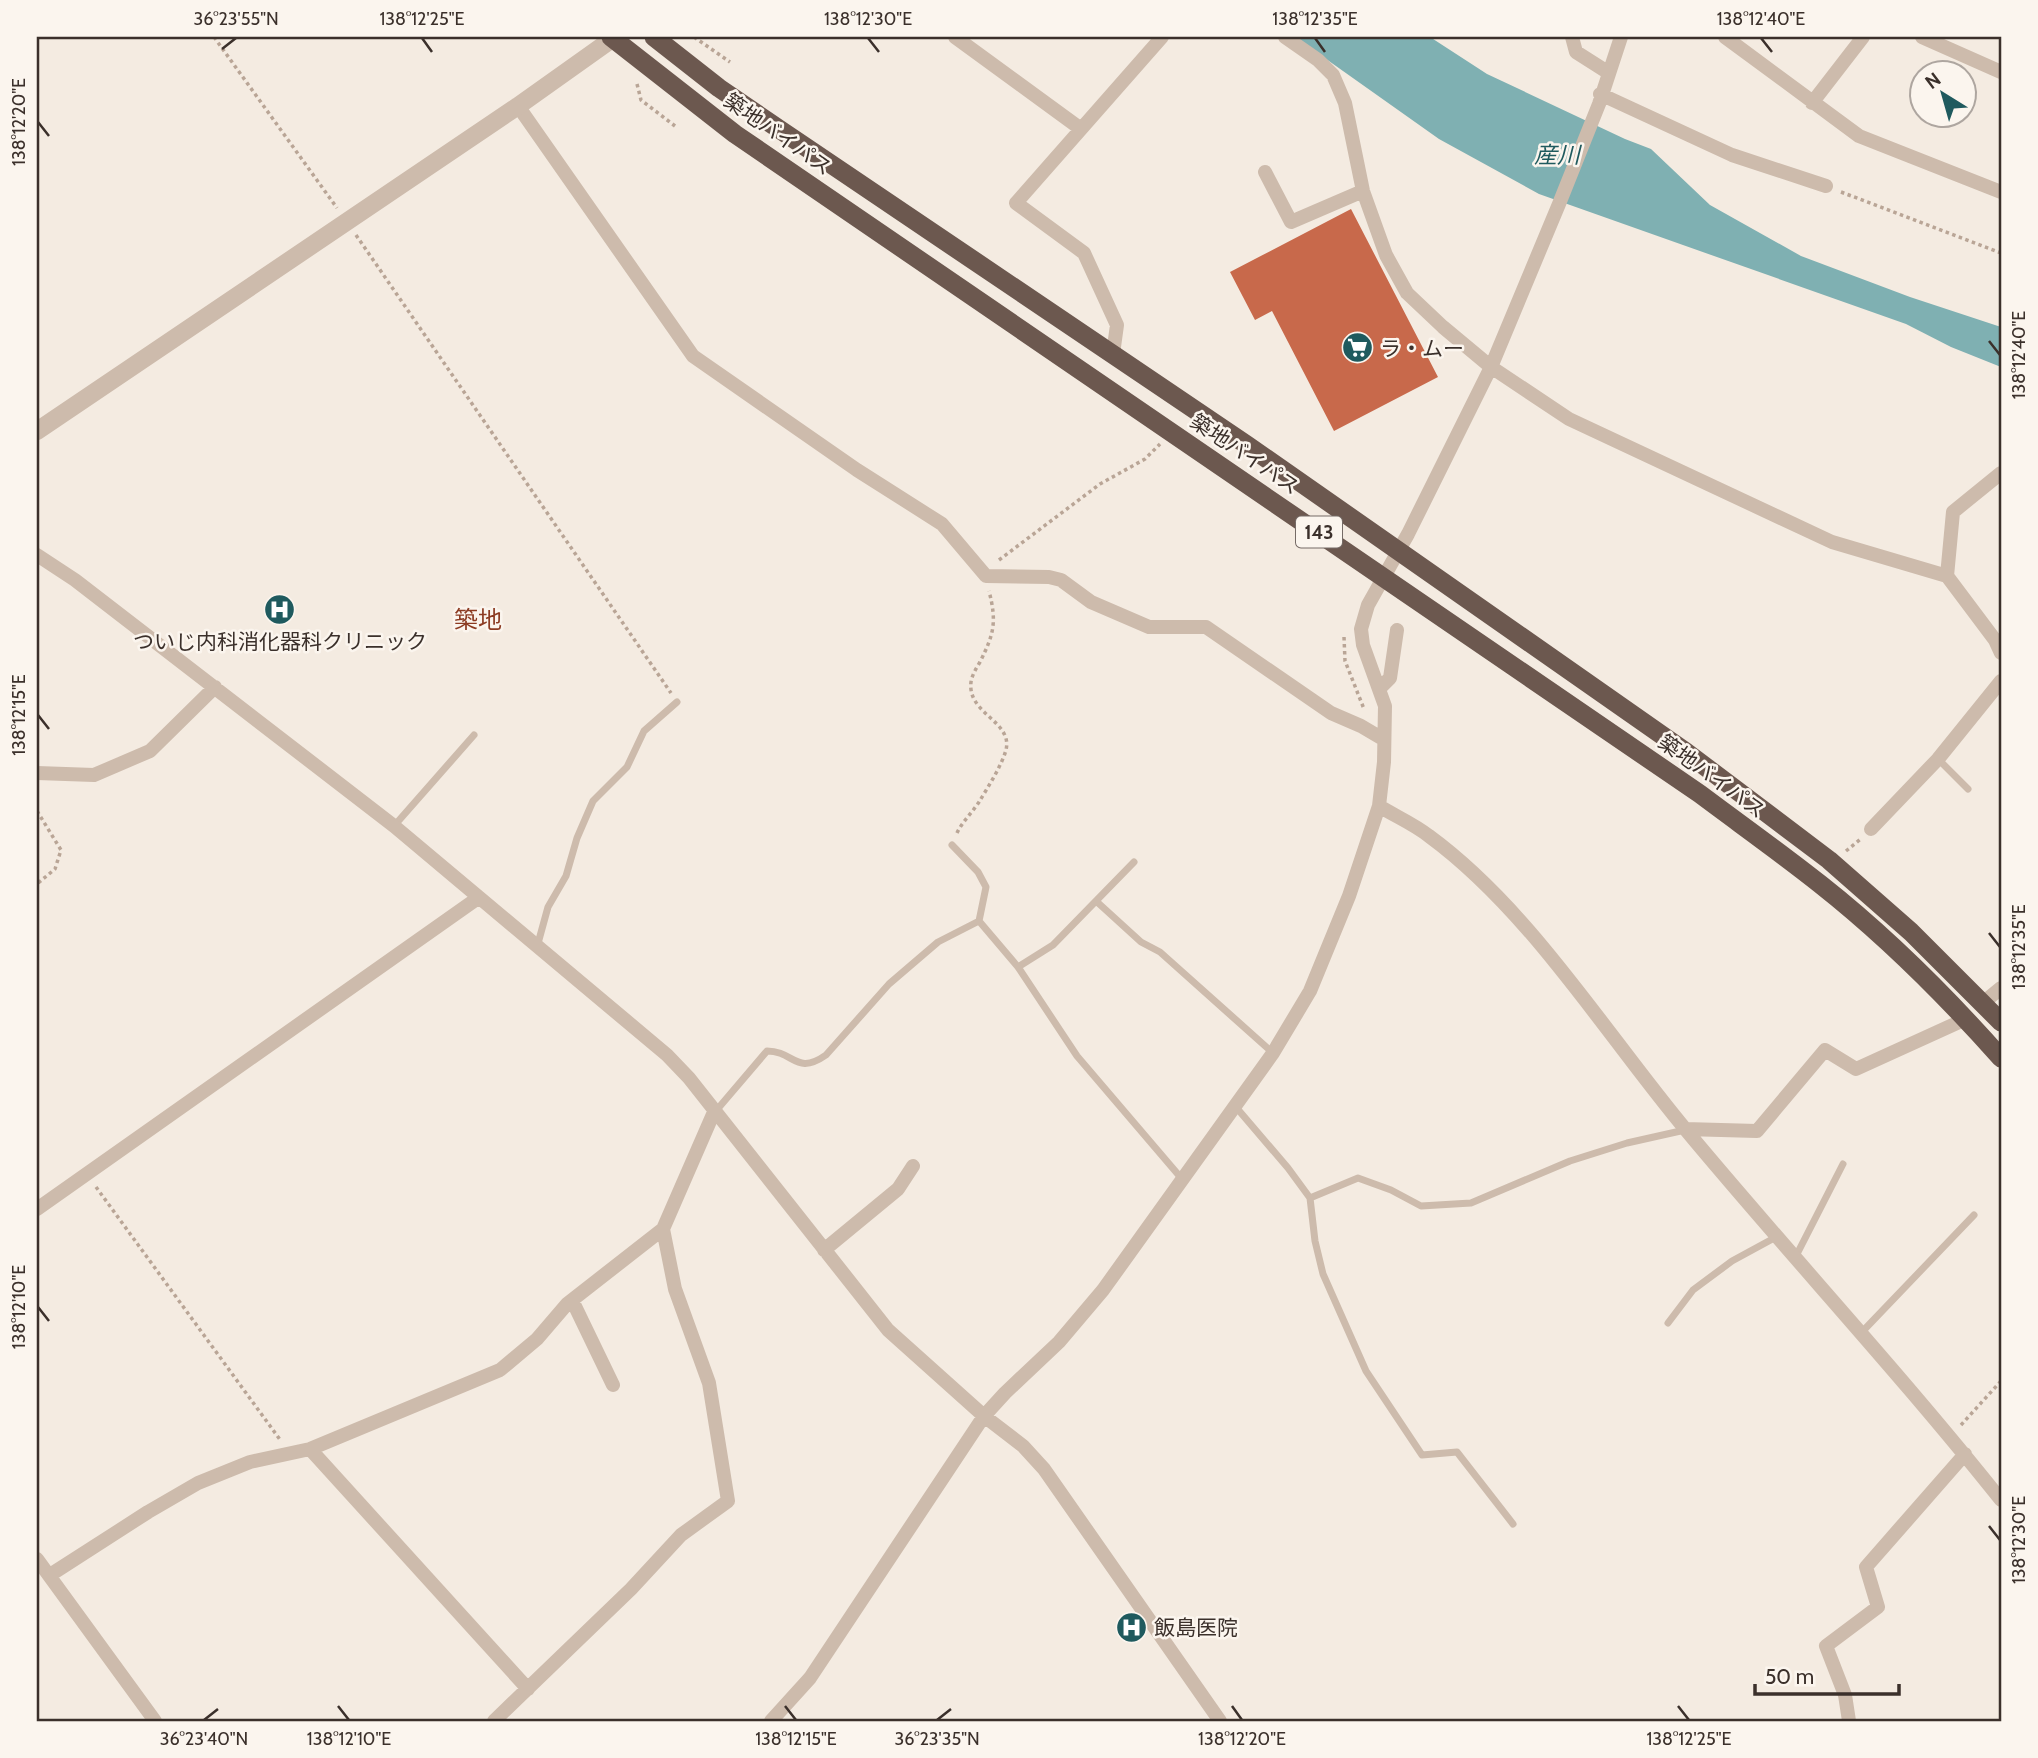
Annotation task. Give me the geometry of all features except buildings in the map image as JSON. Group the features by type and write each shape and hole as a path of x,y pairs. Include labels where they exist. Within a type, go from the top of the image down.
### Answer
{"highway":[{"name":"築地バイパス","path":"613,37 735,134 1700,794 1811,877 1897,951 2001,1058"},
{"name":"築地バイパス","path":"654,37 719,88 779,130 1113,354 1633,713 1829,860 1911,932 1984,1002 2001,1022"}],"street":[{"path":"37,431 518,106 613,37"},
{"path":"956,37 1081,129"},
{"path":"1113,354 1117,325 1084,253 1016,203 1162,37"},
{"path":"1284,37 1318,60 1334,75 1345,103 1363,191 1386,255 1407,293 1443,327 1491,367 1569,419 1832,542 1947,576 2001,653"},
{"path":"1572,37 1576,52 1609,74"},
{"path":"771,1721 810,1678 984,1416 1004,1393 1059,1342 1103,1290 1273,1053 1310,991 1349,896 1379,806 1384,762 1385,706 1363,645 1362,629 1368,605 1399,551 1491,367 1559,204 1621,37"},
{"path":"1726,37 1859,136 2001,192"},
{"path":"1812,103 1863,37"},
{"path":"1930,38 2001,72"},
{"path":"1600,99 1732,155 1826,187"},
{"path":"518,106 693,356 857,470 942,524 986,576 1049,577 1061,580 1091,601 1149,627 1206,627 1331,713 1384,739"},
{"path":"1265,172 1292,222 1363,191"},
{"path":"1947,576 1953,512 2001,473"},
{"path":"37,555 75,580 394,826 667,1055 888,1330 984,1416 1023,1446 1044,1469 1220,1721"},
{"path":"1380,688 1390,678 1397,630"},
{"path":"1871,830 1938,759 2001,681"},
{"path":"37,773 94,775 150,751 215,687"},
{"path":"1379,806 1428,835 1492,890 1536,940 1685,1129 1965,1454 2001,1500"},
{"path":"37,1209 478,898"},
{"path":"1984,1002 2001,988"},
{"path":"1685,1129 1756,1131 1825,1050 1856,1069 1966,1019"},
{"path":"50,1575 198,1483 250,1462 310,1449 500,1370 537,1339 572,1300 663,1229 714,1112"},
{"path":"824,1250 898,1189 913,1166"},
{"path":"494,1721 631,1589 681,1535 728,1501 709,1383 675,1289 663,1229"},
{"path":"572,1300 613,1385"},
{"path":"310,1449 528,1689"},
{"path":"1849,1721 1844,1695 1826,1646 1878,1607 1866,1567 1965,1454"},
{"path":"37,1559 155,1721"}],"lane":[{"path":"537,947 548,907 566,876 577,838 593,801 627,767 644,731 677,702"},
{"path":"394,826 474,735"},
{"path":"1938,759 1968,789"},
{"path":"952,845 978,872 986,887 979,921"},
{"path":"1017,967 1053,945 1134,862"},
{"path":"1096,901 1142,942 1160,952 1273,1053"},
{"path":"979,921 1017,967 1077,1056 1183,1180"},
{"path":"714,1112 766,1051 776,1051 806,1065 814,1064 826,1055 889,984 938,942 979,921"},
{"path":"1235,1106 1310,1198 1315,1241 1323,1274 1366,1371 1422,1455 1457,1452 1513,1524"},
{"path":"1310,1198 1357,1178 1391,1190 1421,1206 1471,1203 1570,1161 1685,1129"},
{"path":"1796,1256 1843,1164"},
{"path":"1861,1333 1974,1215"},
{"path":"1668,1323 1693,1290 1732,1261 1778,1236"}],"path":[{"path":"214,37 347,222 677,702"},
{"path":"694,37 730,62"},
{"path":"637,84 641,100 675,126"},
{"path":"1826,187 2001,253"},
{"path":"952,845 959,829 979,802 1006,748 1006,735 1001,727 984,713 971,690 971,679 991,640 995,624 986,576 995,564 1100,484 1145,459 1161,443 1169,430"},
{"path":"1344,634 1345,661 1369,719"},
{"path":"37,811 61,850 55,869 37,884"},
{"path":"1844,852 1855,844"},
{"path":"86,1174 290,1454"},
{"path":"1950,1437 2001,1381"}],"water":[{"name":"産川","path":"1295,37 1430,37 1487,74 1651,149 1710,205 1801,256 1910,297 2001,327 2001,367 1951,347 1906,324 1539,194 1439,139"}],"place":[{"name":"ラ・ムー","path":"1357,348"},
{"name":"ついじ内科消化器科クリニック","path":"280,609"},
{"name":"飯島医院","path":"1131,1627"}],"district":[{"name":"築地","path":"478,619"}]}
